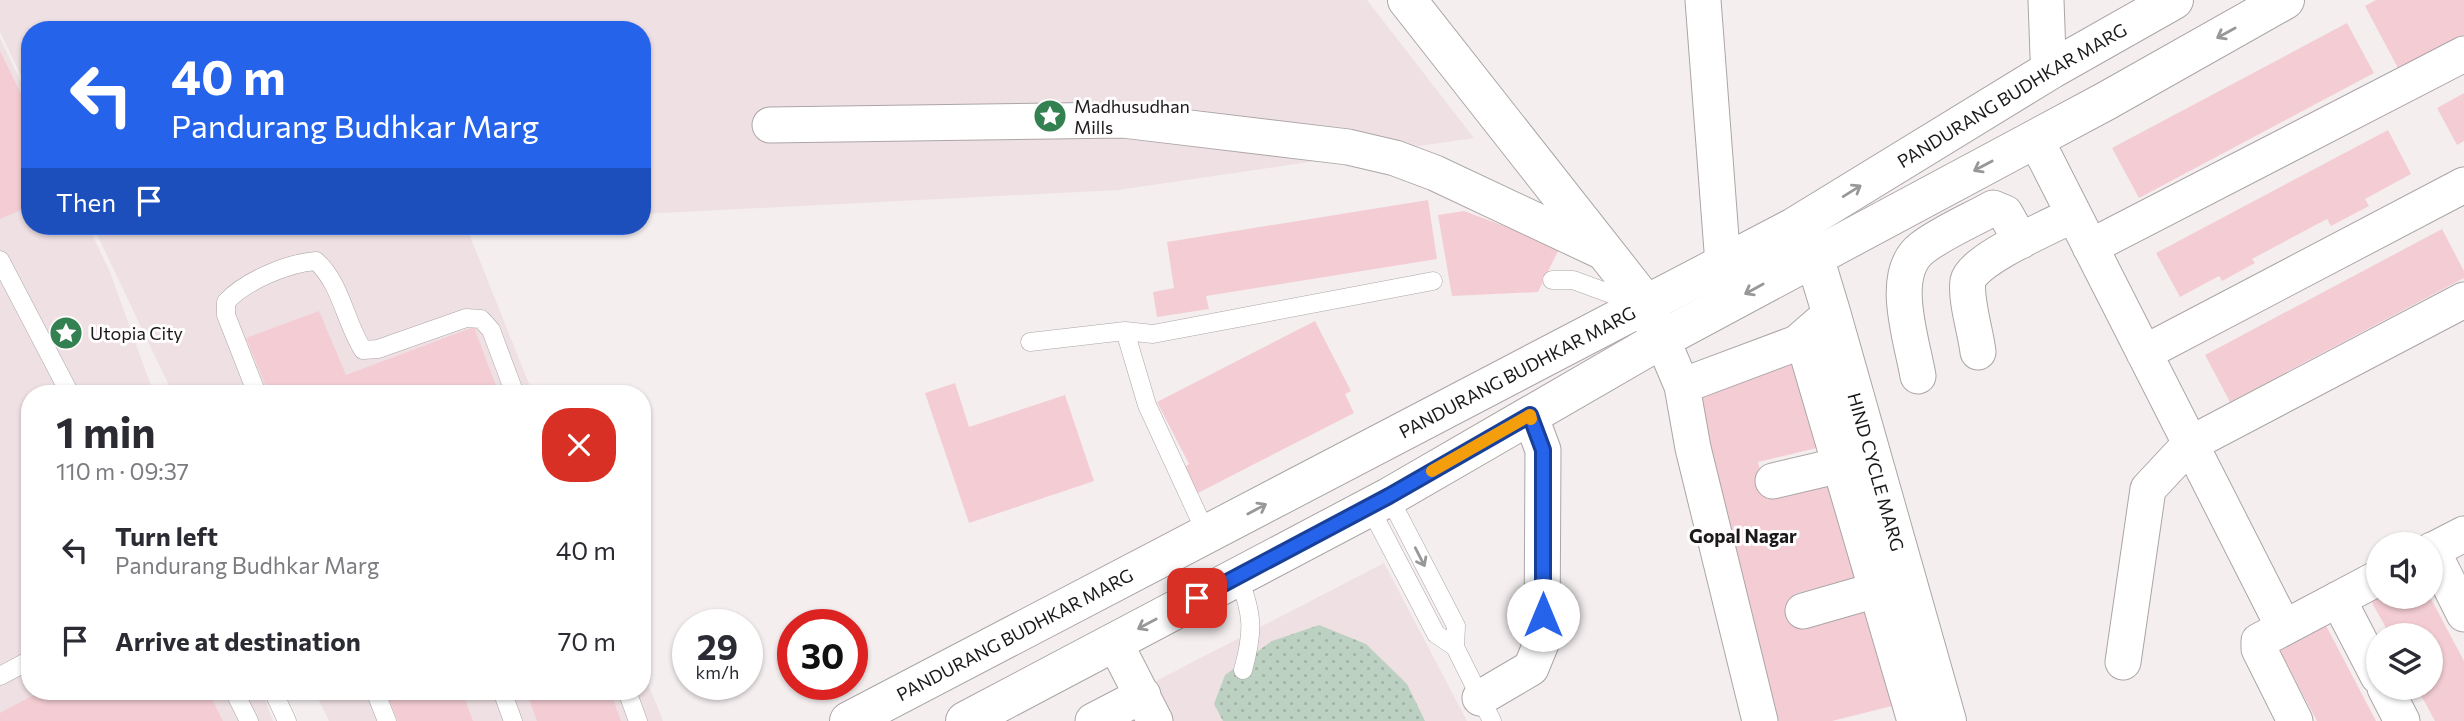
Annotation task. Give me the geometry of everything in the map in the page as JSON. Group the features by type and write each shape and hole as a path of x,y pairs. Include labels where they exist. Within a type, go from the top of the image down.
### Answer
{"main road":[{"path":"1407,0 1605,253 1654,323"},
{"name":"PANDURANG BUDHKAR MARG","path":"965,721 1379,501 1530,415 1654,323 1723,264 1804,242 2052,69 2174,0"},
{"name":"PANDURANG BUDHKAR MARG","path":"849,721 1207,535 1654,323 1804,242 2035,138 2285,0"},
{"name":"HIND CYCLE MARG","path":"1804,242 1831,312 1856,461 1927,719"}],"street":[{"path":"1703,0 1723,264"},
{"path":"2046,0 2048,56 2052,69"},
{"path":"2090,247 2464,54"},
{"path":"770,125 1123,120 1348,147 1395,158 1435,173 1605,253"},
{"path":"2035,138 2283,626"},
{"path":"2144,353 2464,185"},
{"path":"1918,376 1903,287 1912,259 1922,248 1993,208 2005,212 2021,241"},
{"path":"1978,352 1968,283 1970,276 1975,269 2021,241 2073,215"},
{"path":"2123,662 2148,489 2190,444 2464,300"},
{"path":"1682,386 1803,339 1831,312"},
{"path":"1654,323 1682,386 1693,448 1760,721"},
{"path":"1773,481 1856,461 1803,339"},
{"path":"1486,710 1531,668 1542,641 1543,450 1530,415"},
{"path":"2443,544 2464,534"},
{"path":"2443,572 2464,614"},
{"path":"2295,721 2258,644 2262,638 2283,626 2366,584"},
{"path":"1803,611 1892,585"},
{"path":"2337,598 2366,653"},
{"path":"1093,721 1149,708 1114,641"},
{"path":"2391,700 2402,721"}],"lane":[{"path":"0,260 65,385"},
{"path":"253,385 226,315 226,302 236,292 300,262 316,261 328,271 363,350 378,349 466,318 481,318 491,330 512,385"},
{"path":"1552,280 1573,280 1654,323"},
{"path":"1030,342 1125,331 1153,334 1433,281"},
{"path":"1125,331 1147,405 1207,535"},
{"path":"1379,501 1456,626 1455,647 1486,710"},
{"path":"1238,576 1249,603 1252,625 1243,670"},
{"path":"0,676 21,665"},
{"path":"238,700 249,721"},
{"path":"277,700 287,721"},
{"path":"379,700 387,721"},
{"path":"505,700 513,721"},
{"path":"630,700 638,721"}],"shaded area":[{"name":"Madhusudhan Mills","path":"0,0 1367,0 1474,138 1118,190 651,214 651,21 21,21 21,75 0,32"},
{"name":"Utopia City","path":"0,38 21,82 21,235 92,235 110,272 151,385 21,385 21,700 265,700 273,721 0,721"},
{"path":"97,235 470,235 529,385 169,385"},
{"path":"1384,563 1467,721 1142,721 1129,695"},
{"path":"651,691 663,721 329,721 318,700 651,700"}],"green space":[{"path":"1319,625 1366,644 1407,684 1425,721 1223,721 1214,704 1225,675 1272,641"}],"building":[{"path":"2376,0 2464,0 2464,35 2399,70 2365,6"},
{"path":"2347,23 2374,73 2139,198 2112,148"},
{"path":"0,51 21,94 21,210 0,219"},
{"path":"2464,93 2464,141 2457,145 2437,108"},
{"path":"2388,130 2411,174 2365,199 2369,206 2331,226 2327,219 2252,259 2255,263 2222,281 2219,276 2180,297 2156,253"},
{"path":"1428,200 1437,259 1206,296 1209,309 1157,317 1153,292 1174,288 1167,242"},
{"path":"1464,211 1560,247 1538,292 1452,296 1438,215"},
{"path":"2442,229 2464,271 2464,278 2230,402 2205,355"},
{"path":"319,311 346,375 474,327 496,385 265,385 246,338"},
{"path":"1315,321 1351,391 1345,394 1354,413 1196,494 1183,468 1189,464 1157,402"},
{"path":"1799,350 1825,446 1758,462 1767,499 1834,483 1862,576 1794,594 1804,628 1870,606 1896,705 1832,721 1779,721 1710,466 1695,391"},
{"path":"955,383 969,427 1065,395 1094,481 969,523 925,393"},
{"path":"2375,609 2436,609 2464,661 2464,721 2435,721 2424,700 2443,700 2443,623 2383,623"},
{"path":"2321,616 2376,721 2317,721 2274,641"},
{"path":"24,700 212,700 223,721 0,721 0,713"},
{"path":"390,700 465,700 473,721 398,721"},
{"path":"529,700 613,700 621,721 537,721"}],"slow traffic":[{"path":"1432,471 1530,415 1531,419"}],"place":[{"name":"Madhusudhan Mills","path":"1050,116"},
{"name":"Utopia City","path":"66,333"}],"district":[{"name":"Gopal Nagar","path":"1743,535"}],"route":[{"path":"1197,598 1389,496 1530,415 1543,450 1543,615"}]}
